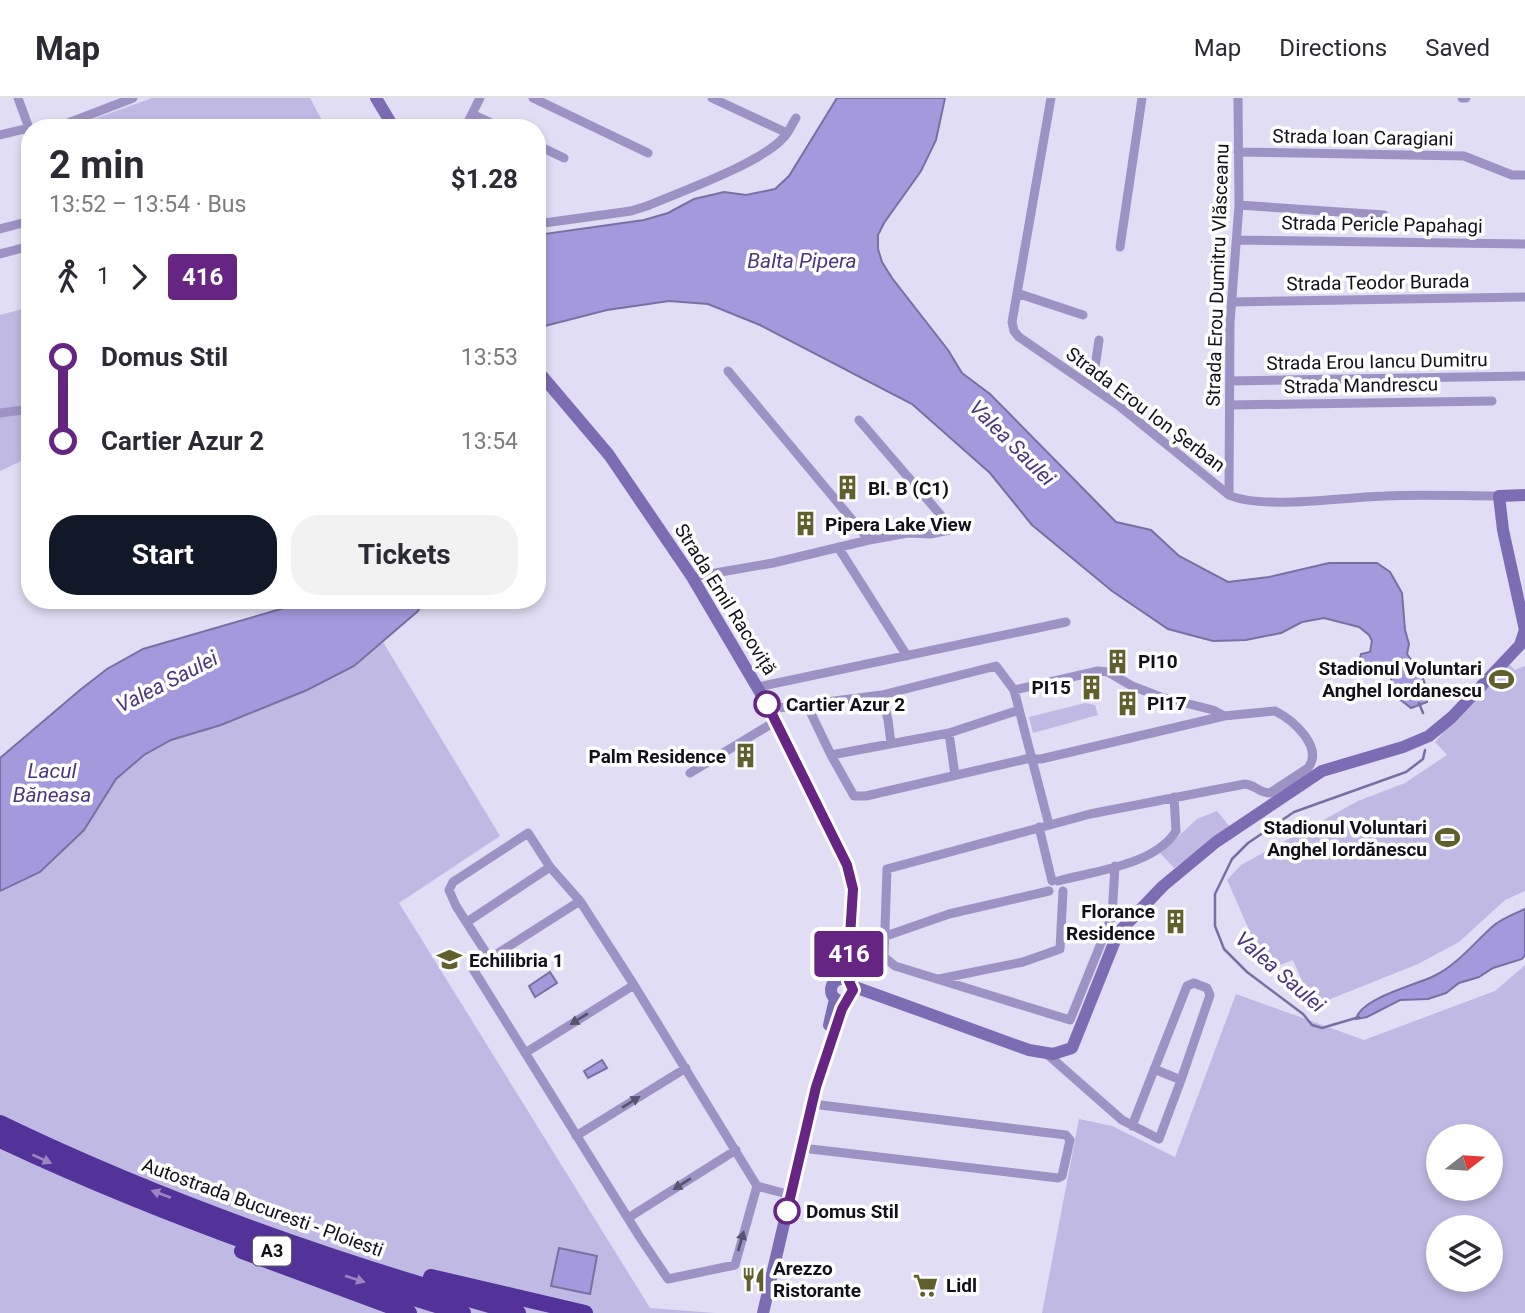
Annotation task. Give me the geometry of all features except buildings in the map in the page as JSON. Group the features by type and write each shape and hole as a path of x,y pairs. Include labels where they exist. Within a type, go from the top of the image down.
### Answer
{"highway":[{"name":"Autostrada Bucuresti - Ploiesti","path":"0,1123 112,1174 225,1218 337,1258 519,1313"},
{"name":"Autostrada Bucuresti - Ploiesti","path":"0,1140 226,1235 337,1274 463,1313"},
{"path":"85,1178 162,1219 408,1313"},
{"path":"225,1218 432,1277 585,1313"}],"street":[{"path":"18,98 25,119"},
{"path":"78,119 133,98"},
{"path":"376,98 389,119"},
{"path":"470,119 480,98"},
{"path":"533,98 648,153"},
{"path":"712,98 787,133"},
{"name":"Strada Erou Ion Șerban","path":"1051,98 1012,322 1019,337 1118,405 1229,495 1244,500 1274,502 1400,495 1499,496"},
{"path":"1120,247 1142,98"},
{"name":"Strada Erou Dumitru Vlăsceanu","path":"1229,495 1231,302 1239,205 1238,98"},
{"path":"472,114 483,119"},
{"path":"546,223 631,211 647,206 768,150 787,133 796,118"},
{"path":"0,135 21,131"},
{"path":"546,149 564,158"},
{"name":"Strada Ioan Caragiani","path":"1238,152 1464,156 1512,175 1525,175"},
{"path":"1239,205 1384,215"},
{"path":"0,229 21,223"},
{"name":"Strada Pericle Papahagi","path":"1238,240 1525,244"},
{"path":"0,254 21,248"},
{"path":"1017,293 1083,315"},
{"name":"Strada Teodor Burada","path":"1231,302 1525,296"},
{"path":"1092,387 1100,341"},
{"path":"728,371 869,540"},
{"name":"Strada Erou Iancu Dumitru","path":"1230,381 1525,376"},
{"name":"Strada Emil Racoviță","path":"546,381 609,455 692,577 773,715 850,873 853,896 848,982 852,994 843,1000 816,1087 760,1313"},
{"name":"Strada Mandrescu","path":"1230,404 1492,401"},
{"path":"0,413 21,410"},
{"path":"692,577 773,563 869,540 908,533 930,534 950,530 951,527 859,420"},
{"path":"848,982 1002,1041 1047,1054 1065,1052 1076,1043 1118,933 1163,886 1216,842 1322,771 1403,747 1429,736 1452,718 1515,651 1524,638 1524,625 1519,580 1503,530 1499,496 1525,495"},
{"path":"838,547 906,656"},
{"path":"758,687 1066,622"},
{"path":"691,773 773,715 807,705 882,695 996,666 1014,690 1032,760 1055,881 1063,886 1060,950 1023,962 937,979"},
{"path":"1014,690 1098,671 1108,672 1132,686 1191,706 1213,710 1224,716"},
{"path":"882,695 891,743"},
{"path":"807,705 854,796 866,796 1224,716 1275,711 1308,739 1313,751 1312,762 1308,768 1270,793 1259,792 1245,784 1174,797 1044,826 896,864 887,869 884,957 888,962 937,979 1070,1020 1112,916 1115,866"},
{"path":"831,755 949,733 1019,709"},
{"path":"949,733 955,775"},
{"path":"1049,891 1048,887 1055,881 1144,859 1158,850 1172,837 1177,822 1174,797"},
{"path":"490,959 456,906 449,890 453,882 528,833 550,867 580,901 760,1187 791,1195"},
{"path":"467,922 550,867"},
{"path":"850,937 883,937 960,911 1049,891"},
{"path":"1049,891 1055,896 1063,891"},
{"path":"580,901 472,969 668,1279 735,1265 760,1187"},
{"path":"849,957 855,972 864,981 932,1010 935,1016"},
{"name":"Strada Emil Racoviță","path":"843,1000 831,994 831,986 835,981 848,982"},
{"path":"1047,1054 1081,1086 1132,1126 1159,1139 1210,995 1207,988 1194,982 1187,986 1132,1126"},
{"path":"525,1053 634,985"},
{"path":"843,1000 861,996 923,1016 935,1016"},
{"path":"576,1136 686,1068"},
{"path":"1154,1069 1181,1080"},
{"path":"802,1148 1058,1178 1062,1176 1070,1140 1066,1135 1058,1133 812,1104"},
{"path":"628,1217 736,1150"}],"shaded area":[{"path":"152,98 310,98 321,119 94,119"},
{"path":"21,309 21,461 0,471 0,315"},
{"path":"383,642 500,836 399,903 650,1308 715,1313 0,1313 0,891 40,872 84,830 116,779 144,755 171,740 221,725 307,690 354,666"},
{"path":"1506,661 1515,670 1525,666 1525,891 1505,900 1459,942 1418,964 1313,1006 1293,960 1267,970 1227,880 1241,865 1358,801 1405,783 1447,755 1435,742"},
{"path":"1085,703 1095,705 1098,715 1033,733 1029,717"},
{"path":"1217,811 1230,827 1174,868 1160,853 1197,819"},
{"path":"1525,965 1525,1313 1042,1313 1079,1119 1112,1126 1175,1157 1236,994 1364,1040 1495,991"}],"water":[{"name":"Balta Pipera","path":"837,98 945,98 936,140 921,171 884,223 878,235 878,249 892,278 948,350 962,373 990,394 1116,522 1151,530 1179,556 1228,582 1269,577 1329,563 1377,563 1390,572 1402,593 1409,644 1407,654 1424,682 1427,702 1411,708 1392,693 1391,674 1386,668 1370,673 1360,658 1361,654 1370,652 1372,641 1359,627 1324,618 1302,622 1281,633 1246,640 1213,641 1168,629 1112,591 1032,525 990,473 912,404 760,325 708,304 669,301 607,310 546,326 546,234 644,220 668,213 694,199 724,192 746,195 775,189 789,176"},
{"name":"Lacul Băneasa","path":"281,609 419,609 354,666 307,690 221,725 171,740 144,755 116,779 84,830 40,872 0,891 0,758 107,669 143,649"},
{"path":"1525,909 1525,955 1522,959 1459,983 1446,993 1428,999 1400,1000 1367,1017 1356,1019 1360,1011 1378,999 1443,971 1495,924"},
{"path":"550,972 557,983 535,997 529,986"},
{"path":"602,1060 607,1068 588,1078 584,1071"},
{"path":"559,1248 597,1256 590,1294 551,1286"}],"waterway":[{"name":"Valea Saulei","path":"1419,703 1423,713"},
{"name":"Valea Saulei","path":"1359,1017 1322,1028 1312,1025 1303,1014 1247,972 1224,949 1215,926 1215,894 1232,859 1248,843 1294,812 1406,772 1423,759 1425,750"}],"bus line":[{"name":"416","path":"767,704 847,865 853,889 849,981 853,990 842,1009 816,1087 787,1211"}],"place":[{"name":"Bl. B (C1)","path":"848,488"},
{"name":"Pipera Lake View","path":"805,524"},
{"name":"PI10","path":"1118,661"},
{"name":"Stadionul Voluntari Anghel Iordanescu","path":"1502,679"},
{"name":"PI15","path":"1091,687"},
{"name":"PI17","path":"1127,703"},
{"name":"Cartier Azur 2","path":"767,704"},
{"name":"Palm Residence","path":"746,756"},
{"name":"Stadionul Voluntari Anghel Iordănescu","path":"1447,838"},
{"name":"Florance Residence","path":"1175,922"},
{"name":"Echilibria 1","path":"449,960"},
{"name":"Domus Stil","path":"787,1211"},
{"name":"Arezzo Ristorante","path":"753,1279"},
{"name":"Lidl","path":"926,1285"}]}
